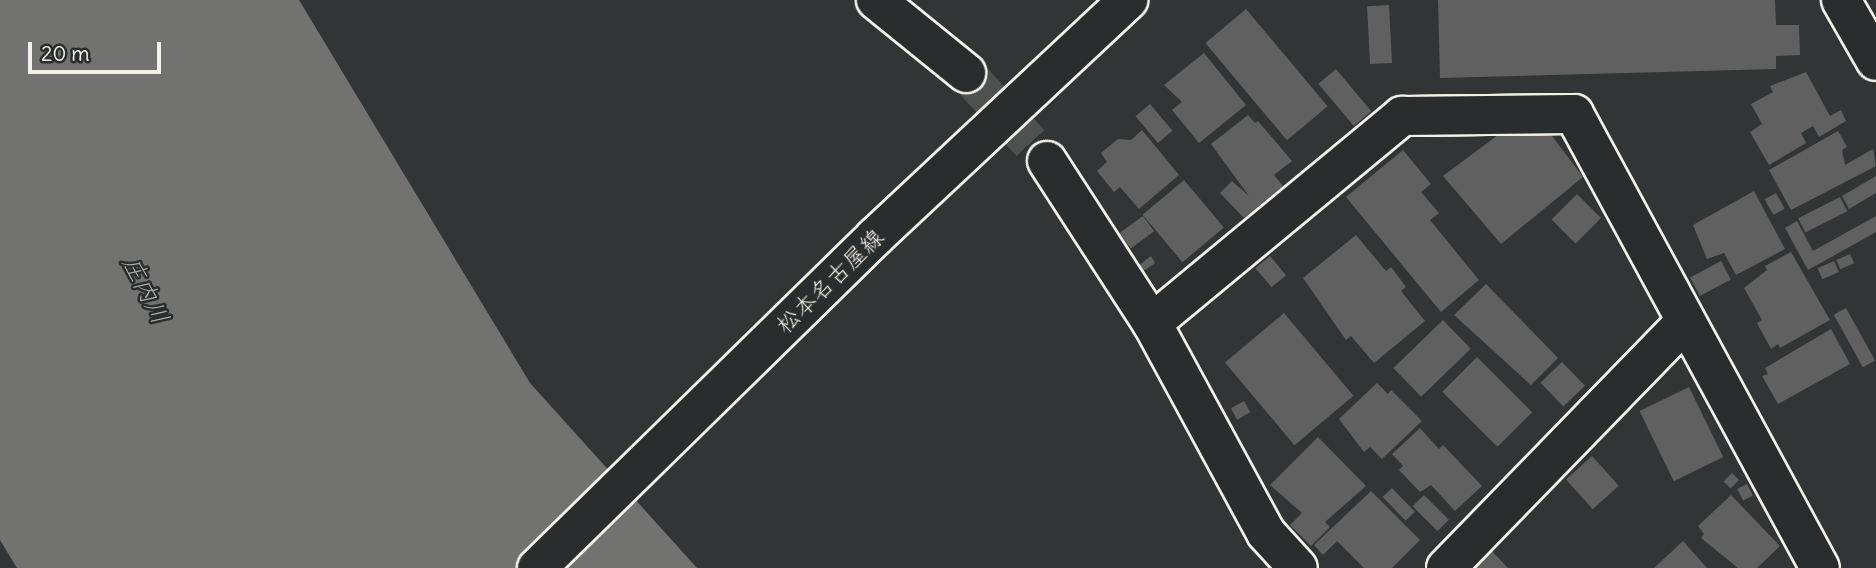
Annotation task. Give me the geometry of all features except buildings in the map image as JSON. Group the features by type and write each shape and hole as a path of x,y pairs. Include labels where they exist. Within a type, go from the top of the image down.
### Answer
{"street":[{"path":"876,0 966,73"},
{"name":"松本名古屋線","path":"537,568 857,255 1128,0"},
{"path":"1841,0 1876,61"},
{"path":"1152,323 1402,116 1574,114 1820,568"},
{"path":"1046,161 1152,323 1266,533 1298,568"},
{"path":"1446,568 1685,322"}],"water":[{"name":"庄内川","path":"0,0 299,0 530,383 697,568 17,568 0,540"}],"tunnel":[{"path":"966,73 1047,161"}]}
